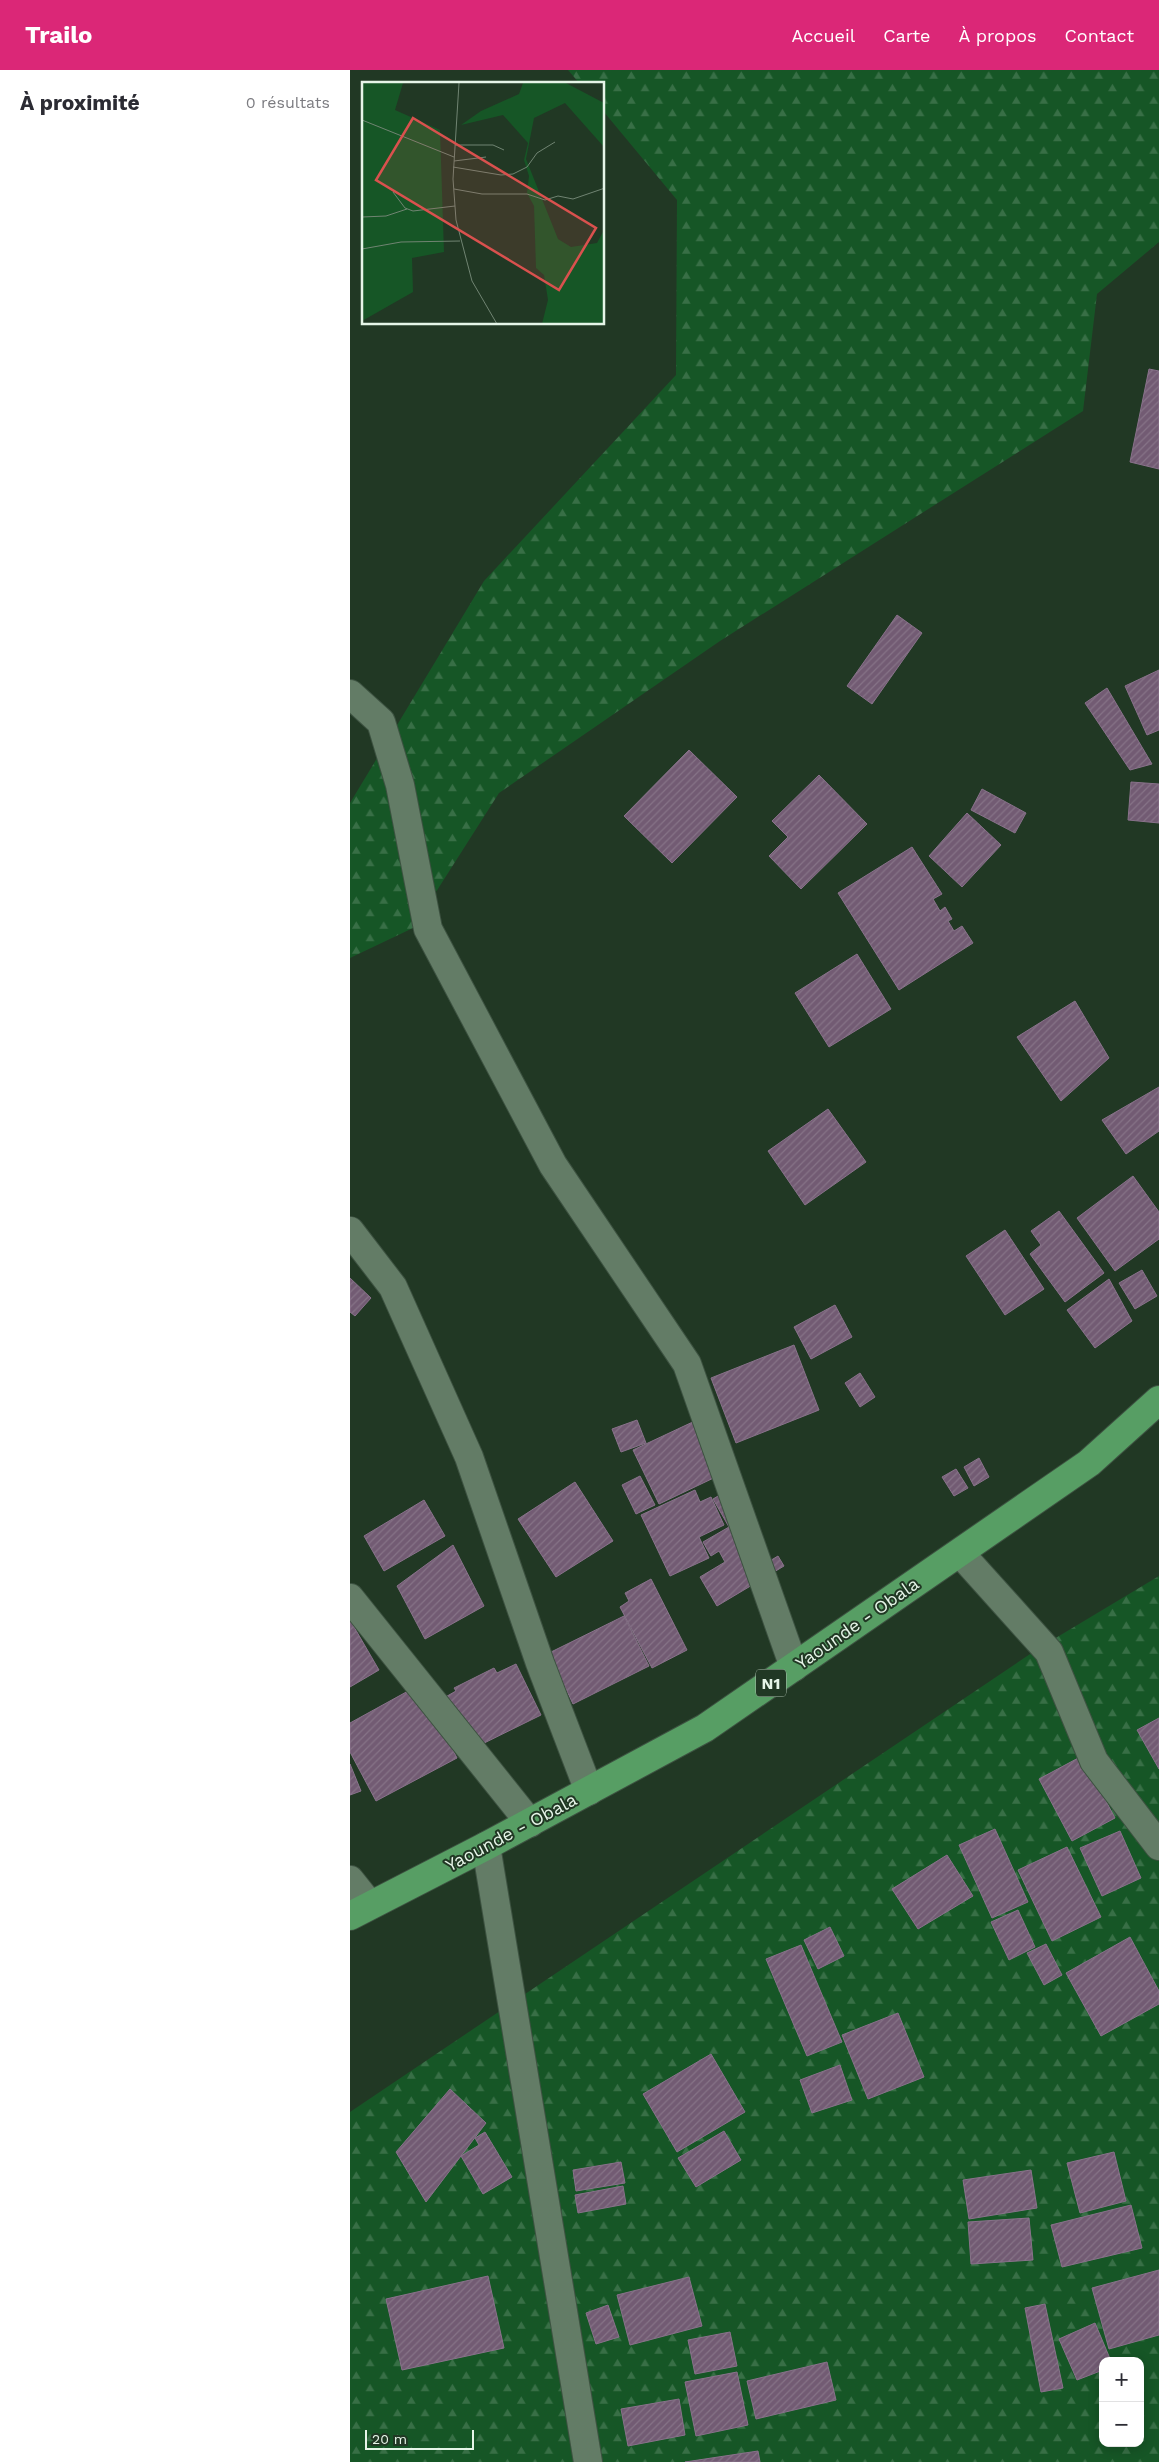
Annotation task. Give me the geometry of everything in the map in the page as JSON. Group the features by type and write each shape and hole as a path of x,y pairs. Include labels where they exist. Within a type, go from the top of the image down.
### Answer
{"highway":[{"name":"Yaounde - Obala","path":"360,1911 530,1823 705,1728 1089,1463 1159,1400"}],"street":[{"path":"350,694 381,722 400,785 428,929 553,1165 688,1364 794,1667"},
{"path":"350,1231 393,1287 469,1457 540,1663 589,1791"},
{"path":"960,1553 1049,1652 1094,1761 1159,1846"},
{"path":"350,1598 530,1823"},
{"path":"486,1846 588,2462"},
{"path":"350,1880 360,1911"}],"green space":[{"path":"568,70 1159,70 1159,242 1097,294 1083,411 720,641 499,793 413,928 350,958 350,803 484,581 676,375 677,200 605,113 605,82 578,82"},
{"path":"1159,1576 1159,2462 350,2462 350,2112 1039,1648"}],"building":[{"path":"1149,369 1159,371 1159,469 1130,462"},
{"path":"897,615 922,633 872,704 847,686"},
{"path":"1159,670 1159,730 1147,735 1125,686"},
{"path":"1107,688 1152,764 1130,770 1085,703"},
{"path":"689,750 737,797 672,863 624,816"},
{"path":"819,775 867,824 801,889 769,856 788,837 772,821"},
{"path":"1131,782 1159,784 1159,823 1128,820"},
{"path":"982,789 1026,813 1015,833 971,810"},
{"path":"967,813 1001,845 962,887 929,856"},
{"path":"912,847 942,894 933,899 940,911 945,907 952,919 948,921 954,931 962,926 973,943 899,990 838,893"},
{"path":"857,954 891,1009 829,1047 795,993"},
{"path":"1075,1001 1109,1058 1061,1101 1017,1037"},
{"path":"1159,1087 1159,1131 1126,1154 1102,1120"},
{"path":"828,1109 866,1162 805,1205 768,1151"},
{"path":"1133,1176 1159,1212 1159,1239 1115,1271 1077,1218"},
{"path":"1059,1211 1104,1273 1065,1302 1030,1254 1041,1245 1031,1231"},
{"path":"1005,1230 1044,1289 1005,1315 966,1256"},
{"path":"1142,1270 1157,1296 1135,1309 1119,1283"},
{"path":"350,1278 371,1298 355,1316 350,1312"},
{"path":"1109,1279 1132,1321 1095,1348 1067,1310"},
{"path":"835,1305 852,1337 811,1359 794,1327"},
{"path":"794,1345 819,1410 736,1443 711,1378"},
{"path":"860,1373 875,1397 860,1407 845,1383"},
{"path":"637,1420 646,1443 621,1452 612,1429"},
{"path":"697,1420 722,1474 659,1504 633,1450"},
{"path":"979,1458 989,1477 974,1486 964,1467"},
{"path":"956,1469 968,1488 954,1496 942,1477"},
{"path":"640,1476 655,1505 636,1514 622,1485"},
{"path":"575,1482 613,1541 556,1577 518,1519"},
{"path":"695,1490 700,1502 711,1497 724,1525 699,1537 709,1558 670,1576 641,1515"},
{"path":"725,1492 763,1565 778,1556 784,1566 717,1606 700,1577 725,1562 719,1551 711,1556 703,1542 729,1527 713,1499"},
{"path":"424,1500 445,1536 384,1571 364,1536"},
{"path":"453,1545 484,1606 425,1639 397,1586"},
{"path":"651,1579 687,1650 652,1668 620,1607 629,1601 625,1593"},
{"path":"624,1616 649,1666 573,1704 549,1653"},
{"path":"350,1620 379,1670 350,1687"},
{"path":"516,1664 541,1715 468,1751 442,1699 456,1691 454,1688 494,1668 497,1673"},
{"path":"419,1685 457,1758 376,1801 350,1752 350,1723"},
{"path":"1159,1718 1159,1769 1137,1730"},
{"path":"1082,1756 1115,1818 1072,1841 1039,1779"},
{"path":"350,1764 361,1791 350,1795"},
{"path":"995,1829 1028,1902 992,1918 959,1845"},
{"path":"1120,1831 1141,1878 1102,1896 1080,1848"},
{"path":"1067,1847 1101,1917 1052,1941 1018,1870"},
{"path":"947,1855 973,1896 918,1929 892,1889"},
{"path":"1018,1910 1035,1947 1009,1960 991,1922"},
{"path":"830,1927 844,1956 818,1969 804,1940"},
{"path":"1130,1937 1159,1991 1159,2004 1101,2036 1066,1973"},
{"path":"1046,1944 1062,1975 1044,1985 1027,1953"},
{"path":"801,1945 842,2042 807,2056 766,1959"},
{"path":"898,2013 924,2077 868,2099 842,2035"},
{"path":"711,2054 745,2112 677,2152 643,2094"},
{"path":"840,2065 852,2100 812,2113 800,2080"},
{"path":"450,2089 486,2123 426,2202 396,2152"},
{"path":"724,2131 741,2160 696,2187 678,2158"},
{"path":"485,2132 512,2177 483,2194 461,2156 479,2145 475,2138"},
{"path":"1114,2152 1126,2201 1080,2213 1067,2163"},
{"path":"621,2162 625,2183 576,2191 573,2170"},
{"path":"1031,2170 1037,2208 969,2219 963,2180"},
{"path":"623,2186 626,2204 578,2213 575,2195"},
{"path":"1131,2205 1142,2248 1062,2267 1051,2225"},
{"path":"1029,2218 1033,2260 971,2264 968,2222"},
{"path":"1159,2270 1159,2335 1109,2349 1092,2288"},
{"path":"488,2276 504,2348 402,2370 386,2299"},
{"path":"689,2277 702,2326 630,2345 617,2295"},
{"path":"1045,2304 1063,2388 1041,2392 1025,2308"},
{"path":"608,2305 619,2337 596,2344 586,2313"},
{"path":"1095,2323 1109,2357 1099,2357 1099,2372 1077,2380 1059,2339"},
{"path":"730,2332 737,2366 695,2374 688,2340"},
{"path":"827,2362 836,2400 756,2419 747,2381"},
{"path":"737,2372 748,2425 696,2436 685,2382"},
{"path":"679,2399 685,2435 628,2446 621,2409"},
{"path":"758,2451 760,2462 685,2462"}]}
